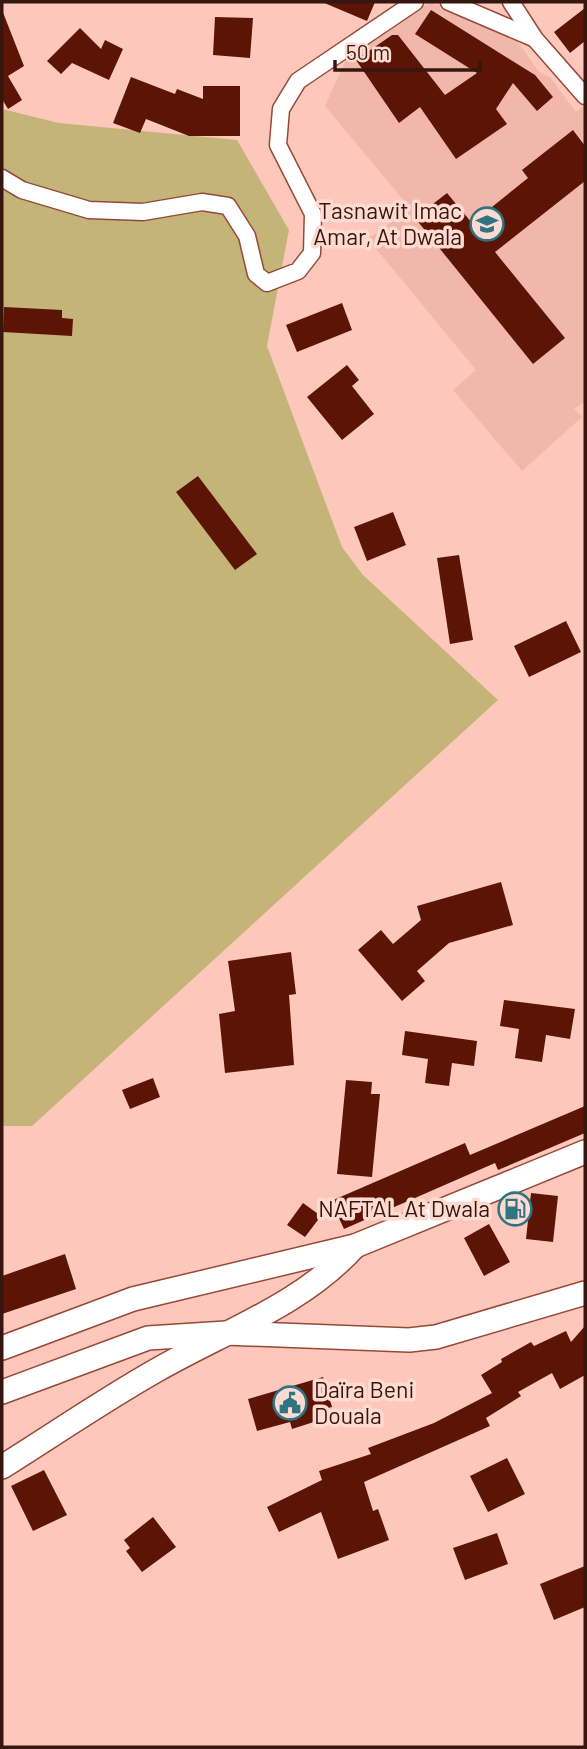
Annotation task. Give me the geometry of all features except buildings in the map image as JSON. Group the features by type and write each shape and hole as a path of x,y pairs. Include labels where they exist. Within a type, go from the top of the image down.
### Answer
{"street":[{"path":"2,178 22,190 89,210 144,212 202,202 228,206 247,236 256,274 267,284 298,271 312,253 313,214 278,145 281,109 298,81 415,2"},
{"path":"449,2 535,39"},
{"path":"511,2 535,39 585,96"},
{"path":"2,1348 133,1299 355,1246 585,1152"},
{"path":"2,1467 157,1370 306,1291 332,1272 355,1246"},
{"path":"2,1392 148,1338 226,1334 409,1340 436,1337 585,1293"}],"shaded area":[{"name":"Tasnawit Imac Amar, At Dwala","path":"431,2 513,35 539,72 550,77 576,112 585,105 585,401 574,409 582,417 522,471 453,390 476,370 368,239 410,208 325,106 350,51"},
{"path":"2,109 59,123 237,140 289,230 267,346 342,547 363,575 498,700 32,1126 2,1126"}],"place":[{"name":"Tasnawit Imac Amar, At Dwala","path":"487,224"},
{"name":"NAFTAL At Dwala","path":"515,1209"},
{"name":"Daïra Beni Douala","path":"290,1403"}]}
